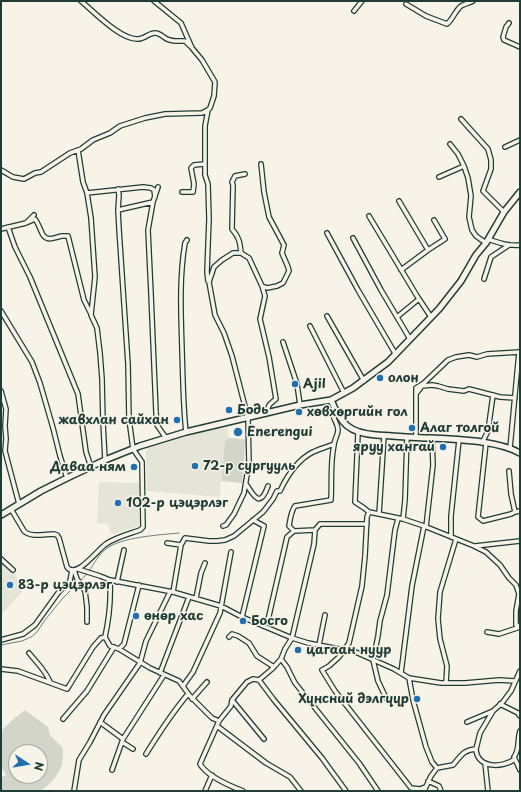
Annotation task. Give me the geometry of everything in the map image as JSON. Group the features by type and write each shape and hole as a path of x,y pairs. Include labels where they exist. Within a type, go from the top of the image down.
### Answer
{"main road":[{"path":"1,515 41,491 67,478 133,449 186,432 300,405 331,400 364,381 396,355 439,309 461,281 504,212 520,192"},
{"path":"331,400 338,416 345,424 358,433 366,435 459,440 501,445 520,453"}],"street":[{"path":"81,1 112,28 128,37 137,40 156,33 174,41 185,41 202,60 215,82 214,96 208,110 205,126 204,164 208,184 209,219 207,272 215,315 224,333 232,356 248,418 249,463 244,493 234,514 226,525 223,526"},
{"path":"154,1 181,24 192,48"},
{"path":"354,11 362,1"},
{"path":"406,4 426,16 447,24 461,6 473,1"},
{"path":"509,23 503,37 504,40 520,47"},
{"path":"1,170 13,176 24,179 35,173 41,172 70,153 81,149 93,140 110,134 120,126 134,121 165,114 202,113 208,110"},
{"path":"461,119 488,149 491,160 491,169 483,191 504,212"},
{"path":"505,147 520,140"},
{"path":"450,144 458,154 468,178 471,196 469,217 472,230 476,236 487,241 513,246 520,245"},
{"path":"78,150 91,218 95,277 91,315"},
{"path":"182,192 193,192 194,184 191,168 194,164 204,164"},
{"path":"261,164 264,192 269,217 284,245 282,253 289,271 283,283 267,288 262,286"},
{"path":"439,177 464,166"},
{"path":"241,253 240,242 232,229 232,182 235,176 245,174"},
{"path":"87,193 143,187 154,190 155,197"},
{"path":"158,187 153,202 148,230 155,406 157,425 166,438"},
{"path":"1,640 23,634 35,625 58,592 70,581 75,570 88,562 105,544 140,530 143,525 142,462 133,449 130,419 118,189"},
{"path":"399,201 428,250"},
{"path":"118,210 153,202"},
{"path":"26,222 34,214"},
{"path":"369,216 431,317"},
{"path":"1,229 35,220 46,238 51,239 68,236 84,300 97,328 102,379 105,460"},
{"path":"401,270 445,239 434,220"},
{"path":"8,227 15,247 30,277 78,394 85,444 91,467"},
{"path":"328,233 358,290 396,355"},
{"path":"353,238 410,339"},
{"path":"186,432 181,335 181,276 185,243 187,240"},
{"path":"484,279 492,257 509,245"},
{"path":"209,282 214,267 222,260 233,254 241,253 249,258 262,286 265,296 260,320 276,398 269,405 268,413"},
{"path":"397,317 419,299"},
{"path":"1,311 32,362 40,383 67,478"},
{"path":"327,316 364,381"},
{"path":"310,326 344,393"},
{"path":"283,342 297,384 300,405"},
{"path":"416,438 416,388 448,360 469,355 477,356 520,352 510,448"},
{"path":"416,394 422,386 432,385 464,391 469,389 500,397 515,398"},
{"path":"1,391 6,409 5,450 19,504"},
{"path":"493,395 488,431 484,443 478,518 483,521 520,511"},
{"path":"294,531 289,526 289,521 295,506 330,500 334,444 338,431 333,415 335,409"},
{"path":"358,433 355,502 368,512 403,519 425,526 486,552 500,565 516,585 519,594 516,611 516,625 520,626"},
{"path":"379,514 384,436"},
{"path":"403,519 407,437"},
{"path":"401,673 412,586 425,526 432,465 432,438"},
{"path":"451,537 451,516 459,440"},
{"path":"74,791 79,760 114,699 140,662 146,641 172,592 181,545 185,538 217,541 226,540 234,536 263,512 273,499 277,490 280,491 294,467 312,452 334,444"},
{"path":"306,456 307,462"},
{"path":"509,471 511,494 515,512"},
{"path":"246,484 256,498 259,499 265,494 268,486"},
{"path":"11,509 26,534 54,534 59,538 67,568 70,570 100,576 118,582 172,592 222,606 242,617 292,638 308,643 351,650 394,669 409,678 441,684 499,680 515,681"},
{"path":"368,512 362,586 351,634 344,650 329,666 322,670 335,690 411,788 425,789 428,781 437,768 454,765 462,754 476,748"},
{"path":"386,698 378,681 373,660 386,595 395,530 398,519"},
{"path":"242,617 264,526 253,520"},
{"path":"259,680 281,659 292,638 314,544 315,530 320,524 367,524"},
{"path":"263,626 268,620 286,536 294,531 315,530"},
{"path":"446,683 447,666 440,639 438,619 440,592 456,539"},
{"path":"474,546 520,541"},
{"path":"167,543 181,545"},
{"path":"118,582 124,550"},
{"path":"183,686 193,672 220,613 231,552"},
{"path":"1,559 13,570"},
{"path":"196,598 201,573 205,563"},
{"path":"75,570 77,579 85,590 87,622"},
{"path":"110,580 110,600 105,637 110,646 119,649 162,674 179,681 192,699 212,718 219,721"},
{"path":"119,649 124,644 140,585"},
{"path":"112,770 122,741 162,674 189,597"},
{"path":"319,645 325,615"},
{"path":"487,632 499,634 520,626"},
{"path":"229,637 232,634 249,643 257,656 274,667"},
{"path":"1,669 18,671 67,689 94,647 101,638 105,637"},
{"path":"63,719 88,691 114,647"},
{"path":"30,653 38,665 47,674 50,682"},
{"path":"281,659 295,683 359,763 378,791"},
{"path":"515,759 495,766 480,760 476,754 476,748 480,733 493,711 511,691 520,670"},
{"path":"409,678 413,700 426,747 432,762 437,768"},
{"path":"243,791 224,783 203,769 200,764 219,721 231,706 232,700 247,682 253,679 259,680 322,758 346,791"},
{"path":"192,699 208,682"},
{"path":"146,754 175,709 188,694"},
{"path":"232,700 264,739"},
{"path":"500,704 518,713 520,716"},
{"path":"467,722 493,711"},
{"path":"100,722 133,749"},
{"path":"217,726 266,763 290,777 301,791"},
{"path":"520,731 518,738 518,752 514,757 520,770"},
{"path":"485,763 488,791"},
{"path":"205,791 212,775"},
{"path":"428,781 439,786 441,791"}],"shaded area":[{"name":"72-р сургууль","path":"227,427 229,438 246,439 243,483 221,481 220,497 147,491 146,452 148,448 199,433"},
{"path":"229,438 245,440 242,483 222,481 225,441"},
{"name":"102-р цэцэрлэг","path":"99,482 139,483 139,526 114,534 111,533 108,524 97,523"},
{"name":"83-р цэцэрлэг","path":"1,561 14,573 18,579 22,592 1,615"},
{"path":"25,710 48,727 50,735 63,748 62,765 58,773 48,786 41,791 1,791 1,778 6,775 1,766 1,739 3,729"}],"waterway":[{"path":"89,571 101,554 113,545 130,539 179,533"},
{"path":"1,645 22,641 31,637 37,632 62,599 87,574"}],"place":[{"name":"олон","path":"380,378"},
{"name":"Ajil","path":"295,384"},
{"name":"Бодь","path":"229,410"},
{"name":"хөвхөргийн гол","path":"299,412"},
{"name":"жавхлан сайхан","path":"177,420"},
{"name":"Алаг толгой","path":"412,428"},
{"name":"Enerengui","path":"238,432"},
{"name":"яруу хангай","path":"443,447"},
{"name":"72-р сургууль","path":"195,466"},
{"name":"Даваа ням","path":"134,467"},
{"name":"102-р цэцэрлэг","path":"118,503"},
{"name":"83-р цэцэрлэг","path":"10,585"},
{"name":"өнөр хас","path":"136,616"},
{"name":"Босго","path":"243,621"},
{"name":"цагаан нуур","path":"298,650"},
{"name":"Хүнсний дэлгүүр","path":"417,699"}]}
